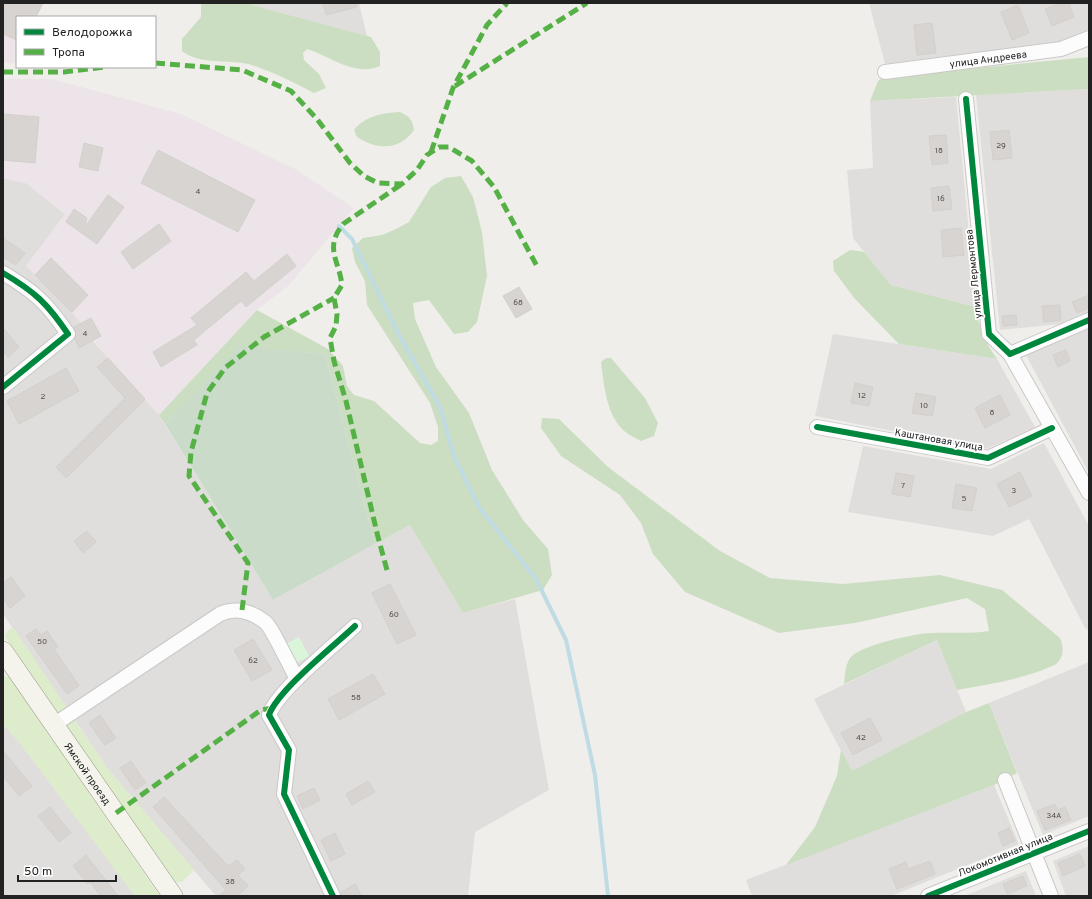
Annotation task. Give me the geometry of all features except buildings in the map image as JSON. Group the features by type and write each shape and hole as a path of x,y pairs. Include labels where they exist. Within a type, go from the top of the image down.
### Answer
{"main road":[{"name":"Ямской проезд","path":"3,651 173,896"}],"street":[{"name":"улица Андреева","path":"885,72 1061,49 1089,38"},
{"name":"улица Лермонтова","path":"966,99 989,334 1010,354 1089,493"},
{"path":"3,273 36,295 52,310 68,334 3,387"},
{"path":"1010,354 1089,320"},
{"name":"Каштановая улица","path":"817,427 988,458 1052,428"},
{"path":"55,724 220,614 230,609 242,610 266,623 296,679"},
{"path":"333,896 284,794 290,750 269,715 272,708 296,679 355,626"},
{"path":"1005,780 1051,896"},
{"name":"Локомотивная улица","path":"928,896 1089,830"}],"shaded area":[{"path":"3,3 43,3 36,16 16,16 16,60 14,64 3,62"},
{"path":"252,3 359,3 367,36 252,5"},
{"path":"869,3 1089,3 1089,29 1058,42 885,64"},
{"path":"3,79 52,79 181,114 297,170 354,208 288,286 257,310 159,415 93,340 101,336 91,318 81,323 26,266 65,214 26,183 3,178"},
{"path":"1089,89 1089,312 1061,324 1000,330 976,95"},
{"path":"956,97 976,307 891,285 853,238 847,170 873,168 870,101"},
{"path":"3,178 26,183 65,214 72,312 81,323 91,318 101,336 93,341 159,415 273,600 410,525 463,613 515,599 549,790 475,832 468,896 216,896 108,769 3,614"},
{"path":"1089,329 1089,473 1026,355"},
{"path":"833,334 997,359 1035,427 986,449 815,416"},
{"path":"1044,443 1089,526 1089,628 1086,630 1029,519 993,536 848,512 863,446 991,469"},
{"path":"937,640 966,712 852,772 814,699"},
{"path":"1089,662 1089,816 1043,835 989,703"},
{"path":"3,724 19,742 135,896 3,896"},
{"path":"994,785 1019,844 891,896 752,896 746,880"},
{"path":"1089,846 1089,896 1066,896 1053,861"},
{"path":"1026,871 1036,896 964,896"}],"green space":[{"path":"201,3 252,3 252,5 371,37 380,52 380,66 370,69 352,67 307,49 303,53 304,60 319,74 326,88 314,93 279,76 251,65 196,58 182,51 182,39 201,17"},
{"path":"1089,57 1089,89 870,101 878,81 884,77"},
{"path":"400,112 410,118 414,130 402,142 395,145 380,146 357,137 354,130 363,121 380,114"},
{"path":"461,176 473,197 482,232 487,276 477,322 468,332 454,334 429,300 413,303 415,319 436,367 469,413 492,470 523,520 548,549 552,575 543,590 463,613 410,525 375,544 325,354 239,347 165,424 159,415 257,310 328,349 343,366 347,386 354,395 374,401 420,443 431,445 438,441 438,427 430,403 367,305 365,281 355,262 352,248 363,238 382,235 409,222 431,187 445,178"},
{"path":"850,250 864,252 891,285 976,307 983,334 997,359 899,344 855,299 834,271 833,261"},
{"path":"239,346 325,354 375,544 273,600 165,424"},
{"path":"606,358 611,358 645,398 658,423 654,436 641,441 631,436 622,429 612,415 605,389 601,362"},
{"path":"542,418 559,419 608,467 720,551 770,578 843,584 940,575 1002,590 1060,638 1063,648 1061,658 1056,664 1034,673 991,684 957,690 937,640 844,684 847,664 855,653 875,645 913,635 989,631 985,609 967,598 855,623 779,633 685,592 653,554 641,523 620,495 561,456 541,428"},
{"path":"13,627 68,709 59,714 56,712 5,637 6,632"},
{"path":"299,637 309,656 297,663 286,644"},
{"path":"3,675 9,677 160,896 135,896 19,742 3,724"},
{"path":"989,703 1017,773 994,785 786,865 815,827 837,776 841,750 852,771 966,712"},
{"path":"73,718 108,769 194,870 182,882 175,882 66,727 67,723"}],"waterway":[{"path":"339,226 352,239 399,335 440,407 454,456 479,507 536,579 566,640 595,775 608,896"}],"marked path":[{"path":"431,152 453,88 487,25 507,3"},
{"path":"455,86 587,3"},
{"path":"156,63 242,70 291,91 317,119 350,163 364,176 378,183 402,184 417,170 427,155 439,147 449,147 472,161 494,187 538,268"},
{"path":"3,72 64,72 96,68"},
{"path":"387,570 346,401 334,361 330,338 336,326 337,314 334,298 342,285 334,254 334,240 337,232 343,224 402,184"},
{"path":"242,610 248,563 189,476 191,452 207,393 225,368 264,337 334,298"},
{"path":"116,813 261,710 272,708"}],"cycle path":[{"path":"966,99 989,334 1010,354 1089,320"},
{"path":"3,273 24,286 40,299 68,334 3,387"},
{"path":"817,427 988,458 1052,428"},
{"path":"333,896 284,794 289,750 269,715 283,693 355,626"},
{"path":"928,896 1089,831"}]}
